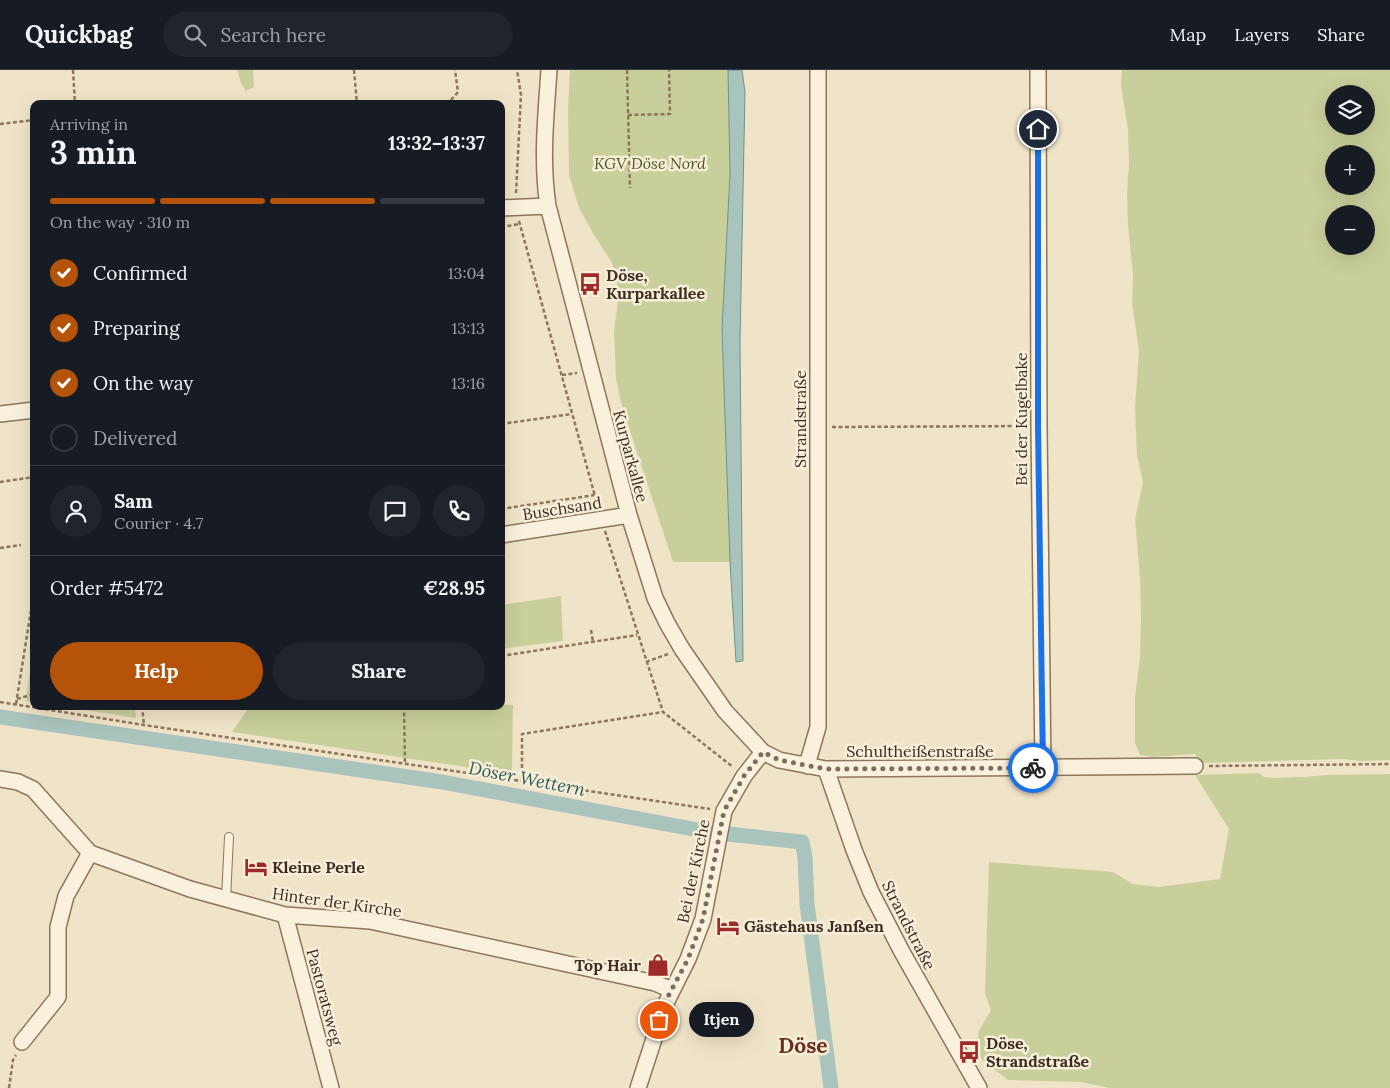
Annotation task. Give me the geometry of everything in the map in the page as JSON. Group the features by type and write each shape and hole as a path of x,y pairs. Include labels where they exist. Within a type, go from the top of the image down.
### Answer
{"street":[{"name":"Kurparkallee","path":"549,70 544,145 544,181 548,206 629,515 655,598 682,649 725,711 763,752 779,760 826,769"},
{"name":"Strandstraße","path":"808,766 818,727 818,70"},
{"name":"Bei der Kugelbake","path":"1038,70 1038,426 1043,768"},
{"path":"508,208 548,206"},
{"path":"0,414 30,410"},
{"name":"Buschsand","path":"505,533 629,515"},
{"name":"Bei der Kirche","path":"638,1088 664,1004 688,959 703,919 723,815 744,776 763,752"},
{"name":"Schultheißenstraße","path":"826,769 1195,766"},
{"name":"Strandstraße","path":"826,769 854,850 871,892 902,952 979,1088"},
{"name":"Hinter der Kirche","path":"0,778 18,782 33,789 90,853 190,888 285,915 370,921 655,983 672,990"},
{"path":"22,1042 58,997 58,927 66,896 90,853"},
{"name":"Pastoratsweg","path":"285,915 331,1088"}],"lane":[{"path":"226,898 229,837"}],"path":[{"path":"73,70 74,100"},
{"path":"354,70 357,100"},
{"path":"451,100 458,92 455,70"},
{"path":"505,226 520,224 508,208 521,95 517,70"},
{"path":"627,70 630,188"},
{"path":"628,115 670,114 669,70"},
{"path":"0,124 30,120"},
{"path":"505,423 572,414"},
{"path":"818,427 1038,426"},
{"path":"0,482 30,478"},
{"path":"505,508 594,495"},
{"path":"0,548 21,545"},
{"path":"16,704 30,617"},
{"path":"591,630 593,642"},
{"path":"505,655 637,635"},
{"path":"646,662 682,649"},
{"path":"17,699 30,695"},
{"path":"0,702 30,706"},
{"path":"53,710 522,781 723,815"},
{"path":"142,710 144,725"},
{"path":"404,710 405,764"},
{"path":"522,781 522,734 662,712"},
{"path":"1195,766 1390,764"},
{"path":"9,1088 13,1060 22,1042"}],"green space":[{"path":"237,70 253,70 254,87 246,91"},
{"name":"KGV Döse Nord","path":"570,70 728,70 730,174 722,329 730,562 673,562 632,437 616,379 614,332 618,300 617,277 611,261 579,208 569,175 568,109"},
{"path":"1122,70 1390,70 1390,760 1359,761 1344,759 1199,763 1195,754 1153,757 1140,755 1135,743 1135,697 1140,658 1141,619 1135,519 1143,482 1137,456 1135,407 1139,351 1132,303 1133,276 1128,226 1128,130 1121,86"},
{"path":"561,596 563,641 505,648 505,604"},
{"path":"30,670 30,702 26,701"},
{"path":"505,705 513,705 512,774 232,732 247,710 505,710"},
{"path":"85,710 135,710 136,718"},
{"path":"1259,773 1264,777 1276,778 1390,774 1390,1088 1109,1088 1081,1082 1008,1080 981,1059 978,1032 991,1010 985,994 989,862 1113,872 1133,884 1158,887 1220,879 1229,829 1195,775"}],"water":[{"path":"728,70 742,70 745,92 740,341 743,661 736,662 730,562 722,329 730,174"}],"waterway":[{"name":"Döser Wettern","path":"0,717 442,782 709,832 802,842 805,857 807,904 831,1088"}],"way so far":[{"path":"659,1020 664,1004 688,959 703,919 724,811 744,776 763,752 779,760 826,769 1033,768"}],"place":[{"name":"Döse, Kurparkallee","path":"590,284"},
{"name":"Kleine Perle","path":"256,867"},
{"name":"Gästehaus Janßen","path":"728,926"},
{"name":"Top Hair","path":"658,965"},
{"name":"Itjen","path":"659,1020"},
{"name":"Döse, Strandstraße","path":"969,1052"}],"district":[{"name":"Döse","path":"803,1046"}],"route":[{"path":"1033,768 1043,768 1038,426 1038,129"}]}
